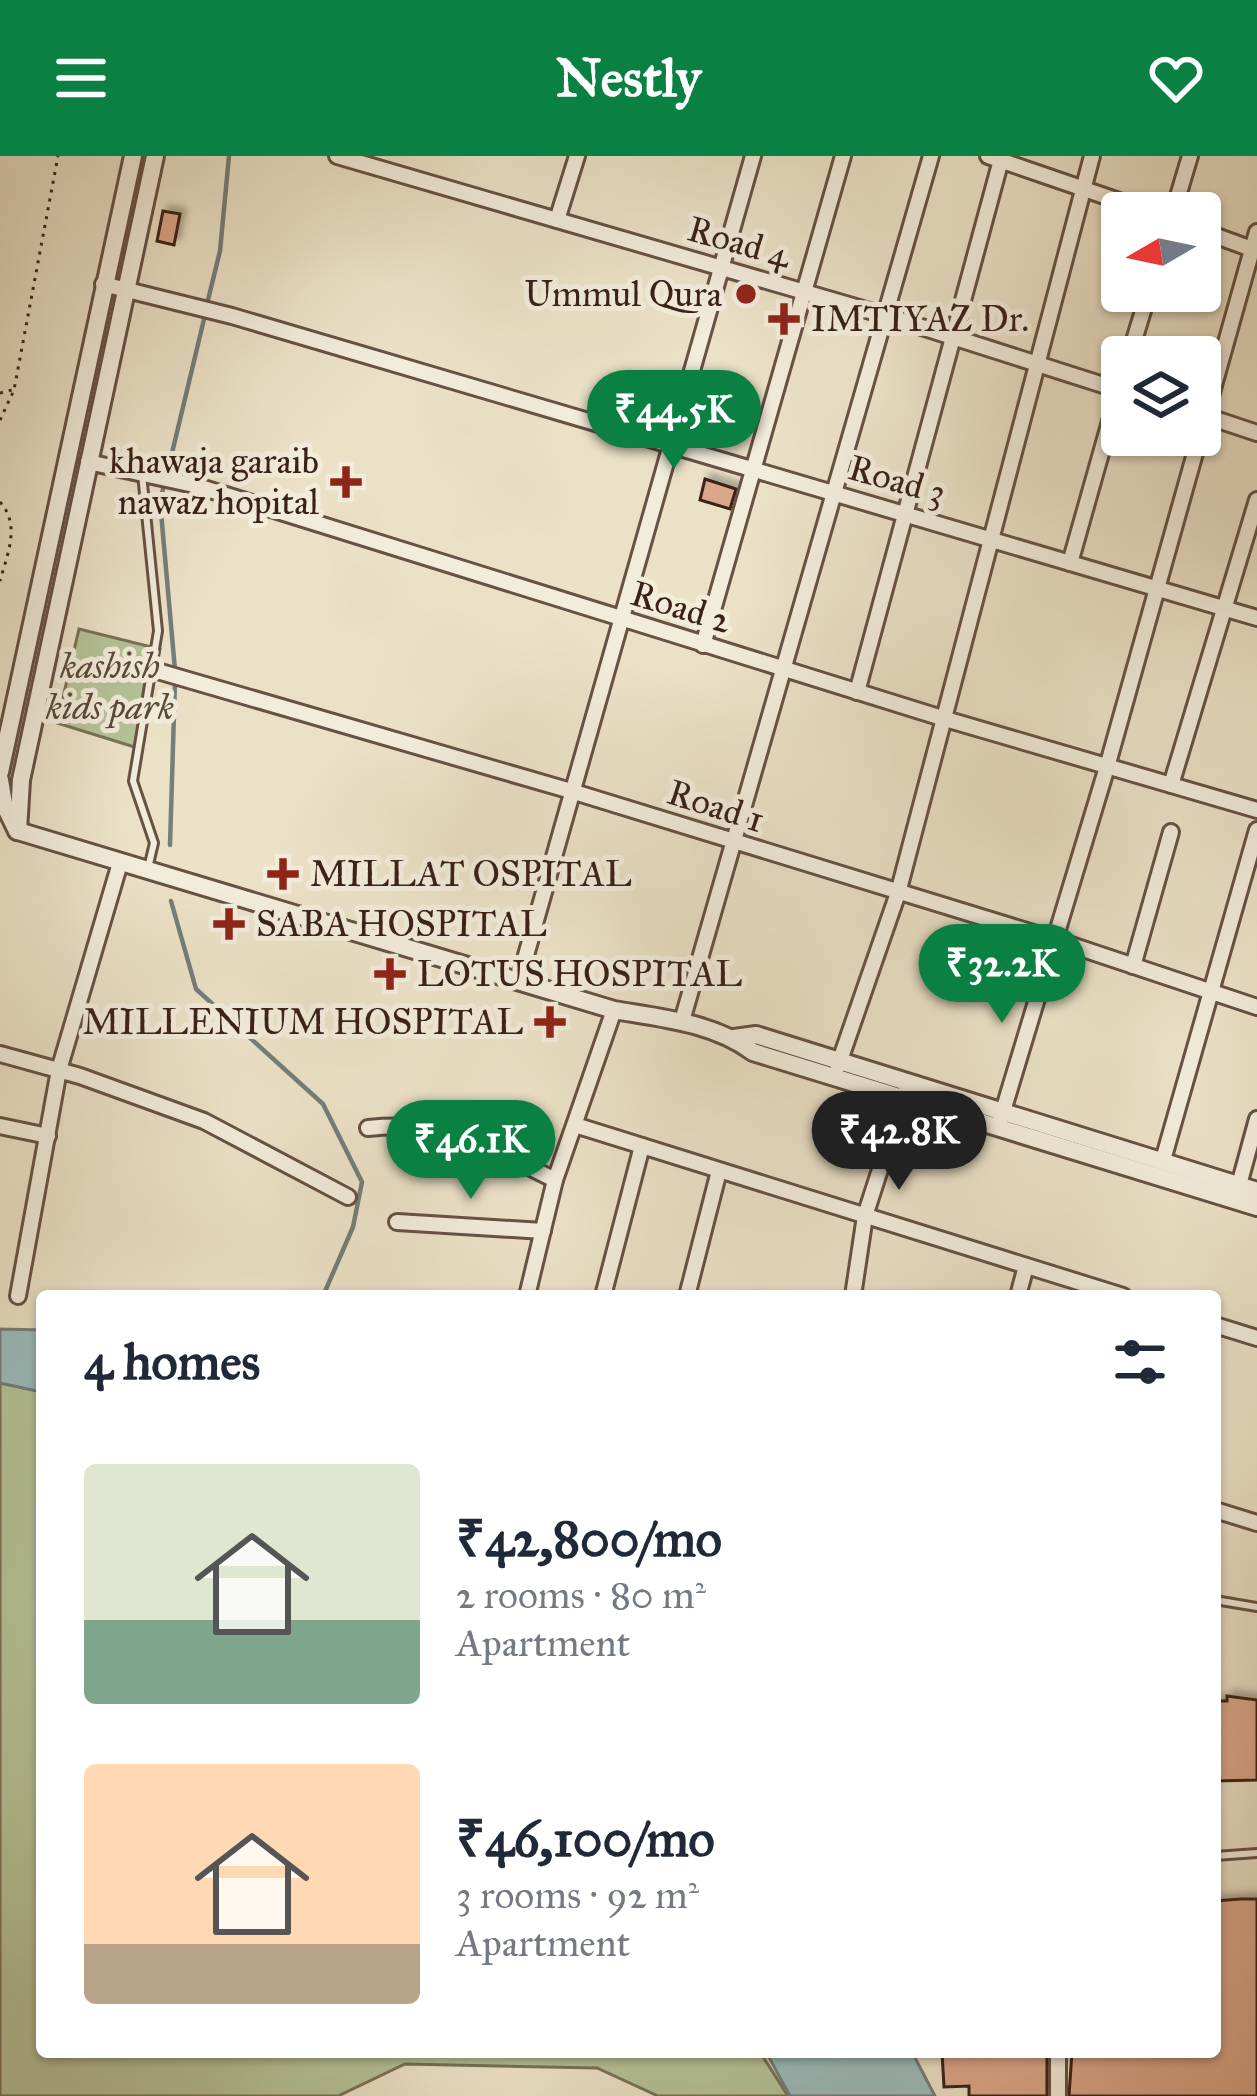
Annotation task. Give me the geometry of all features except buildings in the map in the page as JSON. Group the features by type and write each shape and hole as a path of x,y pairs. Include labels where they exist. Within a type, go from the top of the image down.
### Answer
{"street":[{"path":"9,830 0,776 133,156"},
{"path":"9,830 155,156"},
{"name":"Road 4","path":"337,156 1101,382"},
{"path":"557,220 577,156"},
{"path":"519,980 753,156"},
{"path":"703,645 843,156"},
{"path":"682,1021 931,156"},
{"path":"837,1069 898,893 1092,156"},
{"path":"1179,192 1190,156"},
{"path":"857,692 954,338 994,158 1101,193"},
{"path":"1221,357 1257,232"},
{"path":"1221,238 1255,250"},
{"name":"Road 3","path":"103,284 232,316 1257,618"},
{"path":"1221,420 1257,433"},
{"path":"1070,563 1101,456"},
{"path":"1000,1119 1107,767 1192,456"},
{"name":"Road 2","path":"88,462 216,492 703,645 1257,810"},
{"path":"1171,785 1257,500"},
{"name":"Road 1","path":"154,670 572,791 1257,1007"},
{"path":"9,830 614,1010 682,1021 734,1038 756,1035 837,1069 1257,1207"},
{"path":"1163,1160 1257,830"},
{"path":"1133,966 1171,832"},
{"path":"18,1296 59,1070 121,863"},
{"path":"528,1290 556,1180 614,1010"},
{"path":"0,1054 204,1121 348,1197"},
{"path":"854,1290 866,1216 906,1090"},
{"path":"1239,1185 1257,1118"},
{"path":"1000,1119 1163,1160 1257,1191"},
{"path":"368,1128 404,1124 446,1130 556,1180"},
{"path":"575,1125 1104,1290"},
{"path":"0,1126 48,1136"},
{"path":"605,1290 642,1146"},
{"path":"689,1290 719,1171"},
{"path":"397,1222 543,1231"},
{"path":"1020,1290 1026,1266"},
{"path":"1221,1327 1257,1338"},
{"path":"1221,1512 1257,1523"},
{"path":"1058,2058 1058,2096"}],"lane":[{"path":"142,474 158,631 133,781 154,843 148,871"},
{"path":"1221,1601 1257,1607"},
{"path":"1221,1856 1257,1853"}],"path":[{"path":"0,420 14,390 58,156"},
{"path":"0,393 14,390"},
{"path":"0,502 9,512 12,537 0,581"}],"green space":[{"name":"kashish kids park","path":"79,629 160,649 141,749 57,723"},
{"path":"0,1383 36,1391 36,2058 764,2058 788,2096 658,2096 597,2068 405,2064 338,2096 0,2096"}],"water":[{"path":"0,1329 36,1330 36,1391 0,1383"},
{"path":"769,2058 915,2058 935,2096 790,2096"}],"waterway":[{"path":"207,304 220,251 229,156"},
{"path":"167,474 205,315"},
{"path":"164,485 160,501 175,670"},
{"path":"170,845 175,681"},
{"path":"171,901 196,989 323,1104 362,1182 353,1227 326,1290"}],"place":[{"name":"Ummul Qura","path":"746,294"},
{"name":"IMTIYAZ Dr.","path":"784,319"},
{"name":"khawaja garaib nawaz hopital","path":"346,482"},
{"name":"MILLAT OSPITAL","path":"283,874"},
{"name":"SABA HOSPITAL","path":"229,924"},
{"name":"LOTUS HOSPITAL","path":"390,974"},
{"name":"MILLENIUM HOSPITAL","path":"550,1022"}]}
